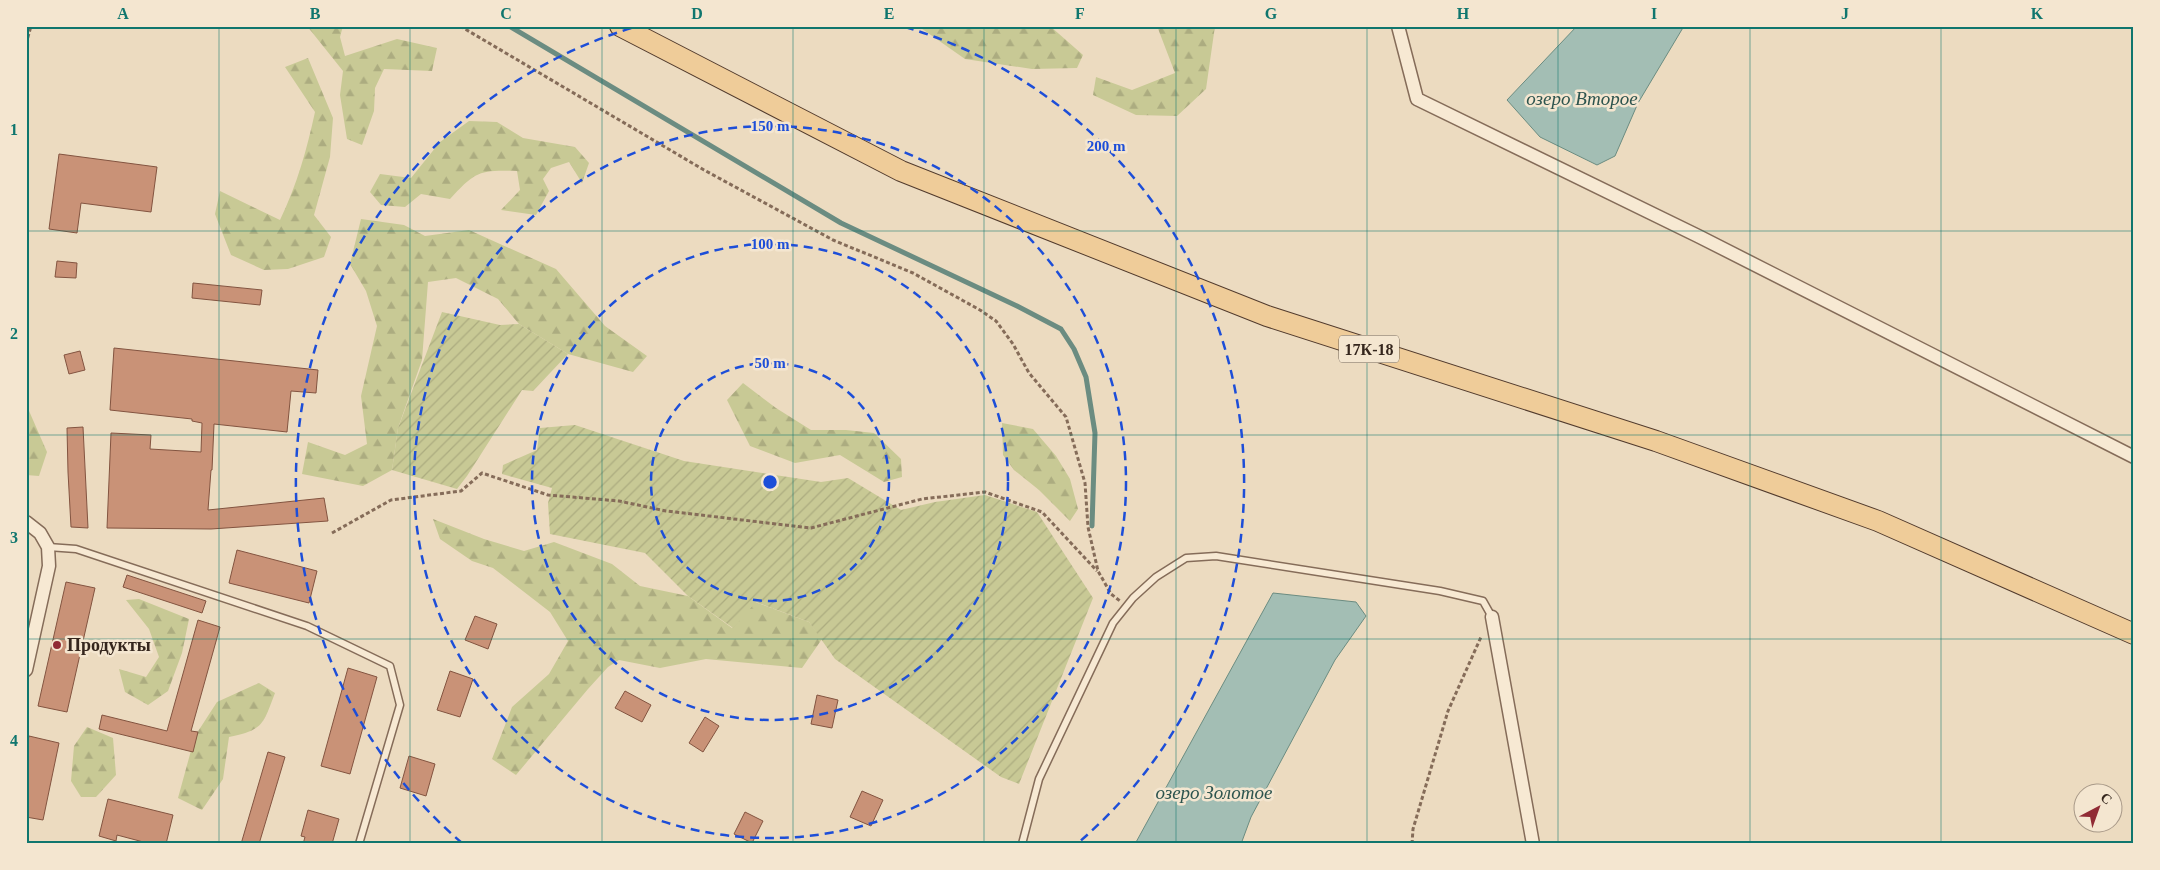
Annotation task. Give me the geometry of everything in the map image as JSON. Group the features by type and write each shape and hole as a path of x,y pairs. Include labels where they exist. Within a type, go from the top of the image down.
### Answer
{"main road":[{"name":"17К-18","path":"620,26 901,171 1267,316 1656,441 1878,521 2134,634"}],"street":[{"path":"1398,26 1417,99 1698,236 2134,457"},
{"path":"26,522 40,533 48,547 48,566 26,670"},
{"path":"1492,617 1533,844"}],"lane":[{"path":"48,547 76,549 306,626 390,666 400,705 359,844"},
{"path":"1022,844 1039,779 1113,623 1133,598 1156,577 1186,558 1216,556 1440,590 1483,601 1492,617"}],"path":[{"path":"26,44 32,26"},
{"path":"460,26 704,170 833,240 913,273 980,310 996,321 1013,344 1029,373 1066,417 1085,483 1088,527 1098,571"},
{"path":"332,533 391,500 461,491 482,473 548,495 619,501 666,511 810,528 922,499 985,492 1042,512 1098,571 1111,594 1126,606"},
{"path":"1412,844 1413,829 1448,711 1471,656 1492,617"}],"green space":[{"path":"307,26 343,26 340,37 345,56 397,39 437,48 432,71 384,69 375,88 374,111 362,145 347,139 340,95 343,71"},
{"path":"918,26 1050,26 1083,55 1077,68 1032,69 965,59"},
{"path":"1157,26 1215,26 1206,89 1177,116 1136,115 1093,95 1096,77 1132,90 1175,73"},
{"path":"308,58 333,118 330,157 314,215 331,237 324,257 288,269 264,270 231,255 215,214 220,191 280,220 292,194 301,167 315,112 285,67"},
{"path":"469,121 497,122 523,138 575,147 589,163 582,183 569,162 551,168 543,179 549,191 536,215 501,210 520,190 517,171 494,171 479,174 466,183 450,199 421,194 405,207 381,205 370,192 380,174 411,178 440,142"},
{"path":"361,219 404,225 425,236 469,230 556,269 605,326 647,356 633,372 568,354 519,324 498,299 456,278 428,282 422,360 398,428 392,470 363,486 302,474 308,442 345,455 367,444 361,396 377,326 366,291 350,264"},
{"path":"442,312 500,325 519,324 568,354 533,391 522,390 457,489 392,470 398,428"},
{"path":"743,383 776,408 811,430 846,430 874,433 901,459 902,477 884,482 840,455 795,463 750,446 727,400"},
{"path":"26,404 47,452 39,476 26,475"},
{"path":"1002,423 1033,429 1056,456 1070,479 1078,509 1070,521 1039,490 1014,470 1003,455"},
{"path":"575,425 684,461 821,482 848,478 901,510 935,502 985,495 1037,512 1093,598 1019,784 1001,777 835,659 809,622 756,602 733,628 688,596 645,553 550,534 548,503 552,488 502,474 503,465 537,450 540,428"},
{"path":"433,519 484,539 524,551 554,542 612,564 640,586 688,596 732,628 755,602 809,622 822,639 802,668 706,659 660,668 619,660 608,667 588,689 516,775 492,759 512,707 549,674 568,641 550,612 493,568 472,561 440,539"},
{"path":"139,599 189,619 182,653 168,691 148,705 125,692 119,669 146,677 159,657 149,629 126,600"},
{"path":"259,683 275,693 268,712 261,724 256,728 249,732 229,737 223,779 202,810 178,798 195,736 217,702"},
{"path":"87,727 113,738 116,775 96,797 81,797 71,781 74,746"}],"water":[{"name":"озеро Второе","path":"1577,26 1684,26 1638,103 1615,156 1597,165 1540,137 1507,100"},
{"name":"озеро Золотое","path":"1273,593 1356,602 1366,616 1335,660 1251,817 1241,844 1135,844"}],"building":[{"path":"59,154 157,167 151,212 81,203 77,233 49,229"},
{"path":"57,261 77,263 76,278 55,277"},
{"path":"193,283 262,290 260,305 192,298"},
{"path":"114,348 318,370 316,393 291,391 287,432 214,424 208,510 324,498 328,521 211,529 107,528 111,433 151,435 150,449 201,452 202,423 192,421 192,419 110,410"},
{"path":"80,351 85,370 69,374 64,355"},
{"path":"83,427 88,528 71,527 68,472 67,428"},
{"path":"237,550 317,571 309,603 229,583"},
{"path":"127,575 206,601 202,613 123,587"},
{"path":"66,582 95,588 67,712 38,706"},
{"path":"475,616 497,624 488,649 465,640"},
{"path":"198,620 220,627 191,731 198,732 193,752 99,729 102,715 167,731"},
{"path":"348,668 377,677 350,774 321,766"},
{"path":"450,671 473,679 460,717 437,710"},
{"path":"625,691 651,705 642,722 615,708"},
{"path":"817,695 838,700 832,728 811,724"},
{"path":"705,717 719,726 703,752 689,743"},
{"path":"29,736 59,743 43,820 26,817 26,750"},
{"path":"268,752 285,757 259,844 241,844"},
{"path":"409,756 435,764 426,796 400,788"},
{"path":"862,791 883,800 871,826 850,817"},
{"path":"108,799 173,815 166,844 151,844 117,835 116,841 99,836"},
{"path":"308,810 339,819 332,844 303,844 305,837 301,836"},
{"path":"745,812 763,821 752,843 734,834"}],"waterway":[{"path":"509,26 841,223 1017,306 1061,329 1074,349 1086,377 1095,433 1092,526"}],"place":[{"name":"Продукты","path":"57,645"}]}
